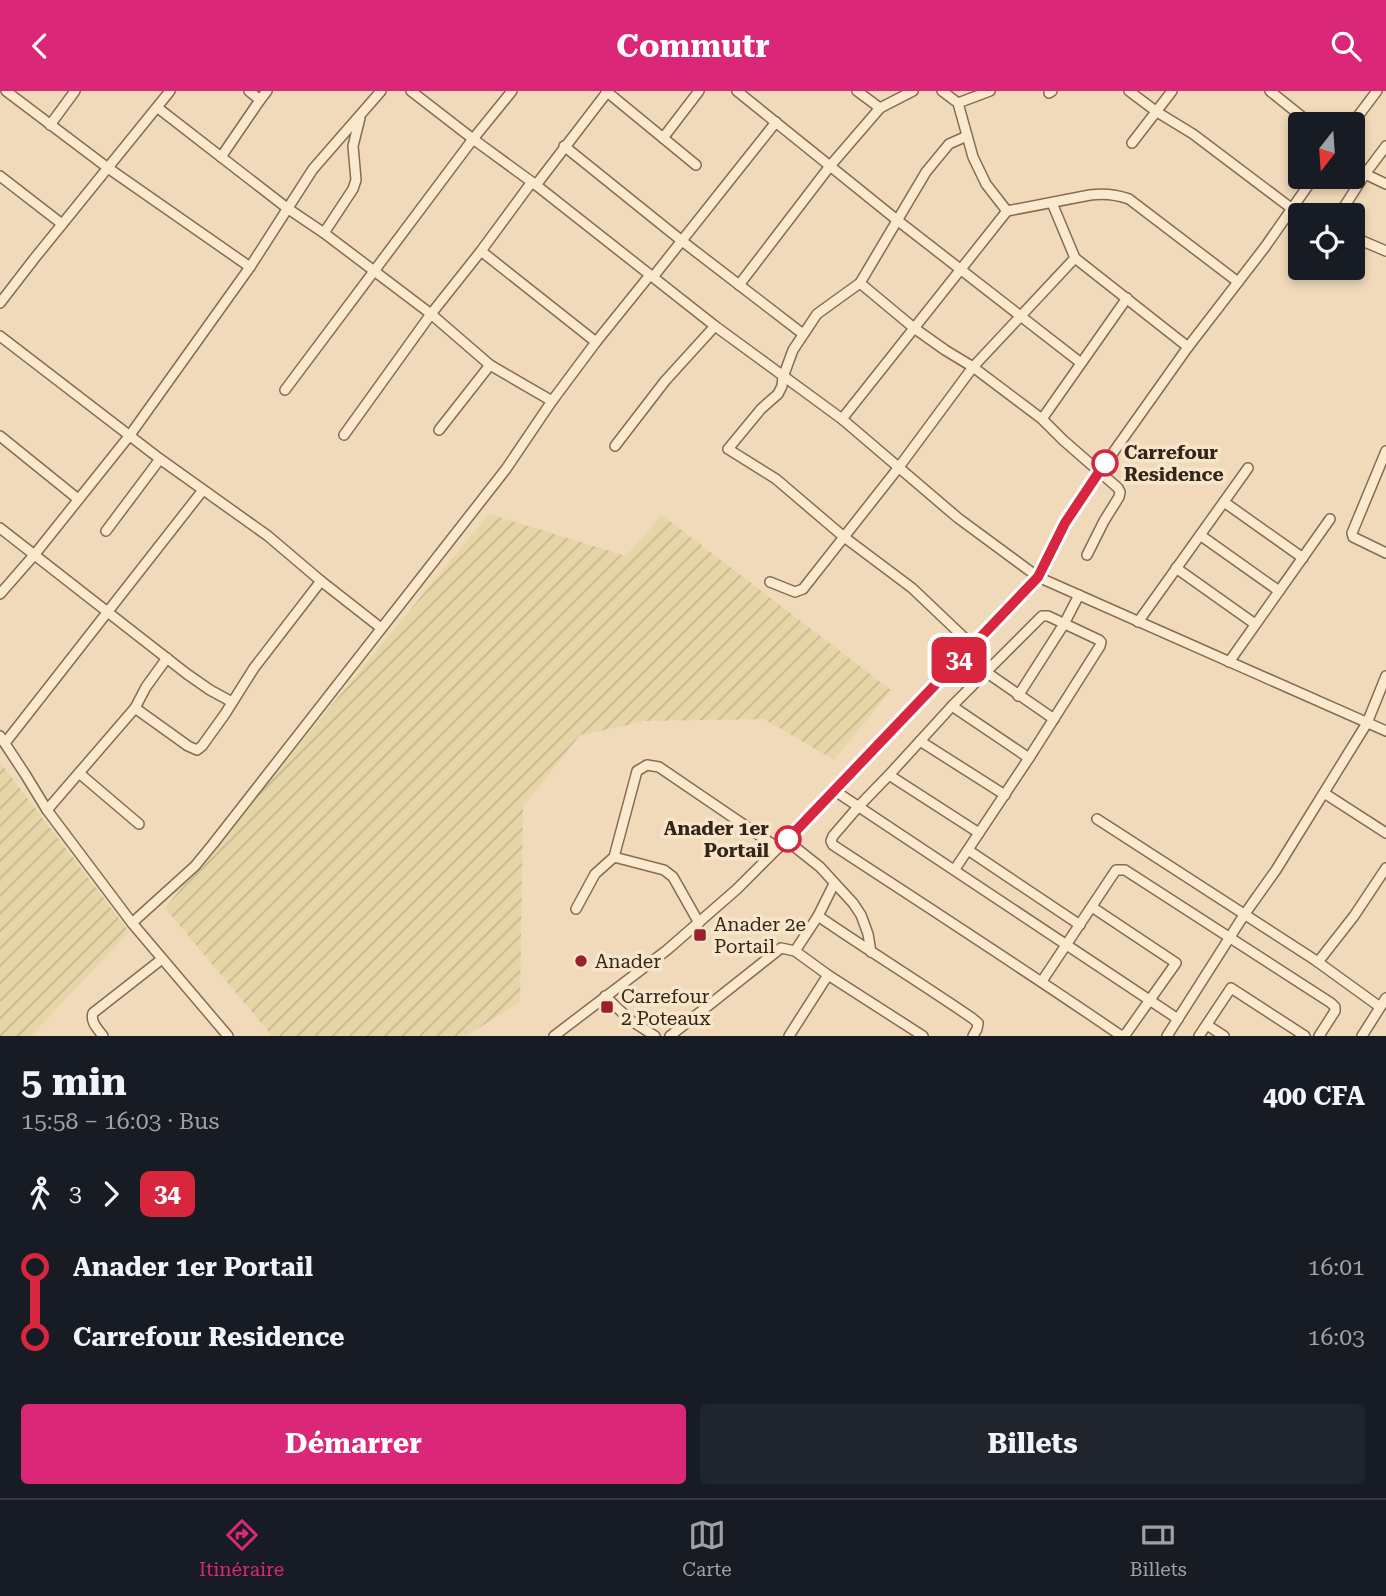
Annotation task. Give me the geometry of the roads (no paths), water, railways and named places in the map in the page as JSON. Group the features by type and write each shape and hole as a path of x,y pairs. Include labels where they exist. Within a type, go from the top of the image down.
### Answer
{"street":[{"path":"5,91 108,168 250,267"},
{"path":"50,125 75,91"},
{"path":"0,303 170,91"},
{"path":"249,91 260,100"},
{"path":"221,157 267,91"},
{"path":"0,594 130,435 250,267 313,169 381,91"},
{"path":"411,91 715,326 842,419 958,518 1038,577 1386,731"},
{"path":"285,390 512,91"},
{"path":"344,435 431,314 607,91 696,165"},
{"path":"663,138 699,91"},
{"path":"737,91 897,221 1081,363"},
{"path":"856,91 880,108"},
{"path":"738,285 830,166 880,108 913,91"},
{"path":"942,91 958,103 973,157 986,184 1007,211"},
{"path":"958,103 990,91"},
{"path":"1129,91 1193,134 1288,206"},
{"path":"1132,143 1172,91"},
{"path":"1272,91 1297,112"},
{"path":"1361,112 1377,91"},
{"path":"158,108 287,208 431,314 490,365 552,401"},
{"path":"324,233 356,180 353,146 360,117"},
{"path":"132,923 201,859 506,469 596,342 682,241 776,122"},
{"path":"967,136 949,145 926,172 860,283 817,314 793,350 778,394 761,409 728,449 776,479 844,537 912,588 973,646"},
{"path":"564,146 803,334"},
{"path":"1386,146 1365,174 1386,184"},
{"path":"0,176 62,224"},
{"path":"842,419 1007,211 1103,193 1129,198 1238,282"},
{"path":"1052,203 1076,258 1188,347"},
{"path":"554,1036 667,950 737,889 835,791 1038,577 1065,523 1099,472 1288,212"},
{"path":"1365,242 1386,251"},
{"path":"481,251 596,342"},
{"path":"770,582 795,592 803,589 973,367 1076,258"},
{"path":"860,283 914,328 973,367 1042,419 1120,492 1087,555"},
{"path":"1042,419 1127,298"},
{"path":"615,446 665,381 715,326"},
{"path":"0,337 160,459 268,536 381,628"},
{"path":"439,430 490,365"},
{"path":"0,436 78,499"},
{"path":"1386,451 1352,533 1353,537 1386,552"},
{"path":"106,531 160,459"},
{"path":"1138,622 1248,468"},
{"path":"203,490 2,739 47,810 132,923 228,1036"},
{"path":"1224,502 1303,558"},
{"path":"1229,662 1330,519"},
{"path":"0,528 187,674 232,702"},
{"path":"1200,535 1279,591"},
{"path":"1176,568 1255,624"},
{"path":"135,708 197,750 254,668 321,581"},
{"path":"1018,696 1065,624 1079,595"},
{"path":"955,869 1030,758 1101,642 1048,616 1042,617 952,706 858,807 831,841 833,845 1123,1036 1176,963 1092,907"},
{"path":"47,810 135,708 167,658"},
{"path":"986,673 1054,719"},
{"path":"1167,1036 1276,870 1367,723 1386,676"},
{"path":"952,706 1030,758"},
{"path":"920,741 1005,795"},
{"path":"576,909 595,874 614,857 637,771 647,765 659,767 778,848"},
{"path":"79,773 139,824"},
{"path":"889,775 979,833"},
{"path":"835,791 1178,1019"},
{"path":"1324,793 1386,833"},
{"path":"1097,819 1383,1003 1362,1036"},
{"path":"786,840 820,867 853,903 868,934 871,952"},
{"path":"968,850 1080,925"},
{"path":"614,857 664,870 681,888 699,923"},
{"path":"1318,962 1354,916 1386,867"},
{"path":"1042,981 1116,870 1125,870 1331,1003 1335,1011 1319,1036"},
{"path":"795,951 818,916 834,884"},
{"path":"818,916 972,1018 978,1023 973,1036"},
{"path":"670,1036 781,948 795,951 923,1036"},
{"path":"103,1036 92,1019 93,1013 162,958"},
{"path":"789,1036 828,975"},
{"path":"1199,1036 1231,988 1305,1036"},
{"path":"606,996 630,1020 655,1036"},
{"path":"1207,1025 1224,1036"}],"place":[{"name":"Carrefour Residence","path":"1105,463"},
{"name":"Anader 1er Portail","path":"788,839"},
{"name":"Anader 2e Portail","path":"700,935"},
{"name":"Anader","path":"581,961"},
{"name":"Carrefour 2 Poteaux","path":"607,1007"}]}
